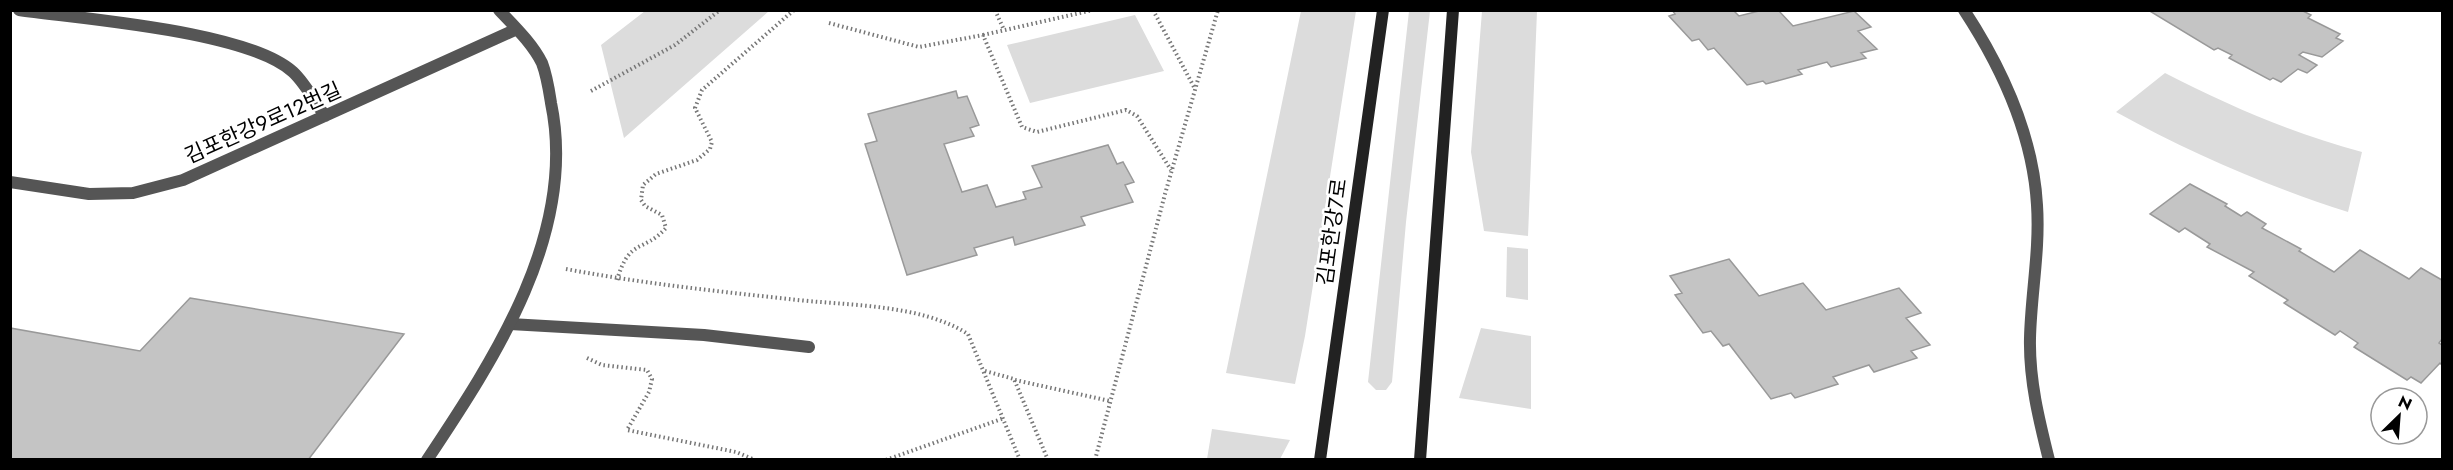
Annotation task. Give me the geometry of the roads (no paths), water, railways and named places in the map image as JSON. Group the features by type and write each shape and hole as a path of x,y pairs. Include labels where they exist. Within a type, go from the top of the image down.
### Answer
{"main road":[{"name":"김포한강7로","path":"1320,459 1383,10"},
{"path":"1420,459 1453,10"}],"street":[{"path":"19,10 195,35 262,52 293,72 326,116"},
{"path":"427,459 510,324 552,212 558,170 556,131 545,70 518,29 499,10"},
{"path":"1964,10 1985,44 2012,103 2035,183 2037,240 2030,360 2035,401 2049,459"},
{"name":"김포한강9로12번길","path":"10,182 89,194 134,193 183,180 518,29"},
{"path":"510,324 674,332 809,347"}]}
